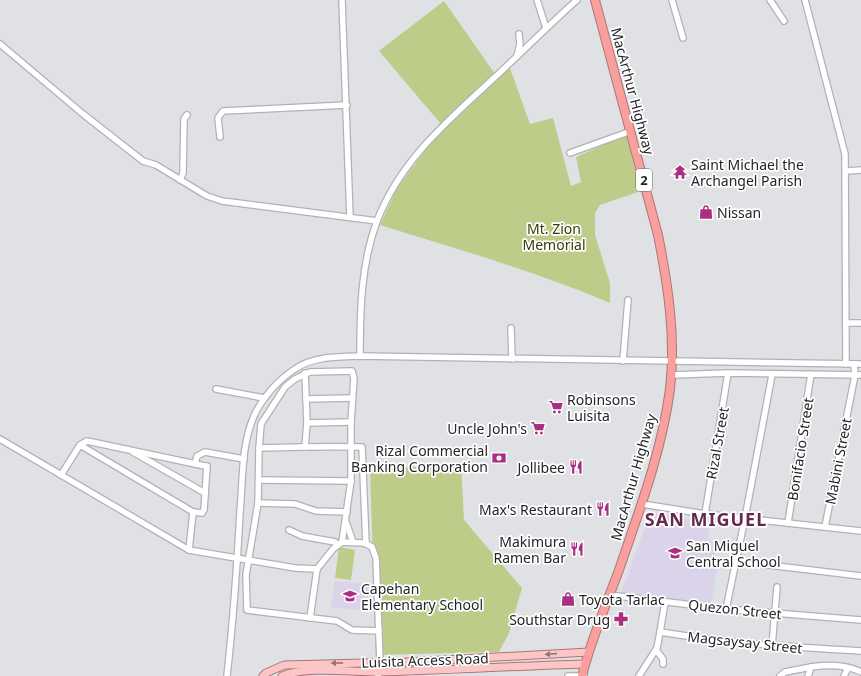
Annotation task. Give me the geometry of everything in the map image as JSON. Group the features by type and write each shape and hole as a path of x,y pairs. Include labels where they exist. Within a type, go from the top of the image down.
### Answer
{"highway":[{"name":"MacArthur Highway","path":"583,676 585,664 642,504 659,447 666,410 671,369 670,314 665,269 655,220 595,0"}],"main road":[{"name":"Luisita Access Road","path":"263,676 284,664 380,662 590,652"},
{"name":"Luisita Access Road","path":"282,676 290,673 306,671 378,674 585,664"}],"street":[{"path":"342,0 350,217"},
{"path":"538,0 546,28"},
{"path":"360,356 360,306 364,272 378,221 394,186 414,156 442,127 577,0"},
{"path":"672,0 683,38"},
{"path":"770,0 784,21"},
{"path":"805,0 822,73 841,133 846,171 846,364"},
{"path":"517,56 520,44 519,34"},
{"path":"0,44 143,162 156,165 208,196 222,201 378,221"},
{"path":"220,137 218,118 223,112 347,105"},
{"path":"180,180 183,173 184,119 187,115"},
{"path":"570,153 631,131"},
{"path":"846,171 861,170"},
{"path":"623,361 628,300"},
{"path":"846,323 861,323"},
{"path":"511,328 512,359"},
{"path":"228,676 244,459 249,430 258,406 264,398 296,368 312,361 360,356 623,361 671,369 772,375 846,364 856,370"},
{"path":"856,370 861,364"},
{"path":"671,369 856,370"},
{"name":"Bonifacio Street","path":"788,523 806,370"},
{"name":"Mabini Street","path":"825,527 856,370"},
{"path":"342,542 351,481 351,422 354,378 352,371 305,373 286,387 277,398 262,424 259,448 258,503 246,575 247,610 337,621 352,630 379,630"},
{"path":"305,373 307,423 305,446"},
{"name":"Rizal Street","path":"705,514 728,373"},
{"path":"726,609 772,375"},
{"path":"216,389 264,398"},
{"path":"306,399 352,398"},
{"path":"307,423 351,422"},
{"path":"0,439 189,550 248,560 317,569"},
{"path":"61,475 80,445 87,441 207,466 204,510 202,513 193,512 80,445"},
{"path":"259,448 305,446 362,447 366,544"},
{"path":"127,449 206,493"},
{"path":"195,464 197,456 205,452 244,459"},
{"path":"259,480 351,481"},
{"path":"258,503 296,504 316,511 347,512"},
{"path":"642,504 705,514 861,530"},
{"path":"189,550 193,512"},
{"path":"346,522 353,542"},
{"path":"289,530 302,536 334,542 337,545"},
{"path":"310,618 317,569 337,545 342,542 353,542 366,544 372,547 376,558 380,662 378,674"},
{"path":"735,561 861,576"},
{"path":"772,646 777,587"},
{"name":"Quezon Street","path":"609,595 774,614 861,620"},
{"path":"639,676 656,650 665,602"},
{"name":"Magsaysay Street","path":"660,632 719,641 772,646 861,651"},
{"path":"656,650 663,660 663,664"},
{"path":"780,676 785,672 811,667 835,665 861,672"},
{"path":"808,676 811,667"},
{"path":"844,676 848,668"},
{"path":"568,676 583,676"}],"shaded area":[{"name":"San Miguel Central School","path":"651,512 709,523 708,540 718,542 713,565 718,566 711,603 621,593"},
{"name":"Capehan Elementary School","path":"335,581 368,584 369,611 331,607"}],"green space":[{"path":"444,1 495,74 441,124 379,51"},
{"name":"Mt. Zion Memorial","path":"510,68 530,124 553,118 571,186 581,182 576,157 626,135 641,191 600,205 595,213 595,235 610,283 610,303 582,291 525,271 380,225 397,188 433,140"},
{"path":"461,465 464,520 522,588 509,633 499,652 376,655 370,469"},
{"path":"339,547 355,550 351,580 335,578"}],"place":[{"name":"Saint Michael the Archangel Parish","path":"680,172"},
{"name":"Nissan","path":"706,212"},
{"name":"Robinsons Luisita","path":"556,407"},
{"name":"Uncle John's","path":"538,428"},
{"name":"Rizal Commercial Banking Corporation","path":"499,458"},
{"name":"Jollibee","path":"576,467"},
{"name":"Max's Restaurant","path":"603,509"},
{"name":"Makimura Ramen Bar","path":"577,549"},
{"name":"San Miguel Central School","path":"675,553"},
{"name":"Capehan Elementary School","path":"350,596"},
{"name":"Toyota Tarlac","path":"568,599"},
{"name":"Southstar Drug","path":"621,619"}],"district":[{"name":"SAN MIGUEL","path":"706,519"}]}
